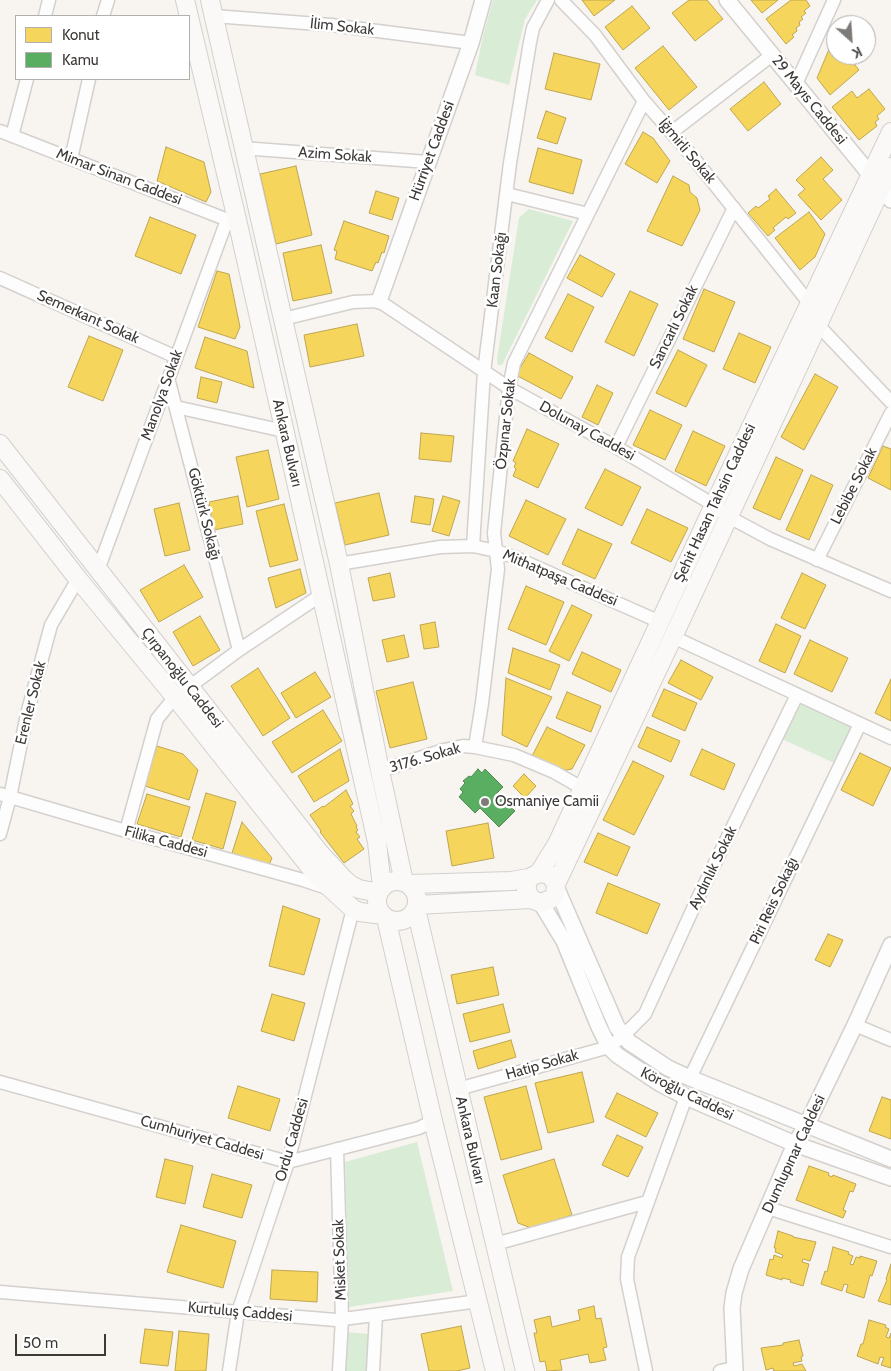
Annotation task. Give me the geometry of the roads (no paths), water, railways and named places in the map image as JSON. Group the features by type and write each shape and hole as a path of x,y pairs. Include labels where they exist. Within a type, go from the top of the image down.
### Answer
{"main road":[{"name":"Ankara Bulvarı","path":"185,0 188,15"},
{"name":"Ankara Bulvarı","path":"212,8 242,148 339,564 380,771 407,883 416,892 416,907 525,1371"},
{"name":"Ankara Bulvarı","path":"190,24 232,222 284,431 377,842 380,890 377,904 385,916 433,1121 496,1371"},
{"name":"Şehit Hasan Tahsin Caddesi","path":"534,875 557,844 714,505 810,304 881,188 891,132"},
{"name":"Şehit Hasan Tahsin Caddesi","path":"536,901 552,899 891,167"},
{"name":"Çırpanoğlu Caddesi","path":"0,444 98,570 182,692 305,861 331,890 353,909 385,916"},
{"name":"Çırpanoğlu Caddesi","path":"0,479 78,579 182,692 344,879 359,889 380,890"},
{"path":"380,890 392,881 407,883 511,881 534,875 550,875 556,887"},
{"path":"534,875 526,889 536,901"},
{"path":"385,916 401,921 410,917 416,907 536,901"}],"street":[{"path":"45,15 49,0"},
{"path":"102,15 108,0"},
{"name":"Hürriyet Caddesi","path":"379,301 471,43 483,0"},
{"name":"Kaan Sokağı","path":"473,546 484,372 507,194 530,42 535,23 548,0"},
{"name":"İğmirli Sokak","path":"561,0 596,36 644,101 672,132 810,304"},
{"name":"29 Mayıs Caddesi","path":"727,0 881,188"},
{"path":"796,84 834,0"},
{"name":"İlim Sokak","path":"212,8 471,43"},
{"path":"672,132 772,55"},
{"path":"6,133 27,80"},
{"path":"71,159 88,80"},
{"name":"Özpınar Sokak","path":"475,747 498,569 494,533 508,388 514,363 644,101"},
{"name":"Mimar Sinan Caddesi","path":"6,133 232,222"},
{"name":"Azim Sokak","path":"242,148 428,162"},
{"path":"507,194 588,214"},
{"name":"Sancarlı Sokak","path":"616,447 734,208"},
{"name":"Manolya Sokak","path":"98,570 176,357 232,222"},
{"name":"Semerkant Sokak","path":"0,278 176,357"},
{"path":"283,319 353,302 379,301"},
{"name":"Dolunay Caddesi","path":"379,301 508,388 616,447 714,505 728,517 770,539 891,591"},
{"path":"818,325 891,402"},
{"name":"Göktürk Sokağı","path":"168,378 239,650"},
{"path":"176,407 284,431"},
{"name":"Lebibe Sokak","path":"817,560 891,413"},
{"name":"Mithatpaşa Caddesi","path":"339,564 440,547 473,546 514,557 660,622"},
{"name":"Erenler Sokak","path":"0,834 5,796 51,625 78,579"},
{"path":"126,831 157,719 182,692 239,650 321,595"},
{"path":"674,637 891,738"},
{"name":"Aydınlık Sokak","path":"623,1036 645,1014 655,996 696,902 797,694"},
{"name":"Piri Reis Sokağı","path":"690,1078 860,724"},
{"name":"3176. Sokak","path":"380,771 444,750 463,746 475,747 494,750 529,761 554,772 582,788"},
{"name":"Filika Caddesi","path":"5,796 303,880 331,890"},
{"name":"Köroğlu Caddesi","path":"556,887 617,1027 623,1036 650,1057 690,1078 891,1159"},
{"name":"Köroğlu Caddesi","path":"536,901 564,941 598,1027 609,1047 617,1055 636,1069 686,1097 795,1144 891,1178"},
{"name":"Ordu Caddesi","path":"229,1371 238,1312 288,1162 353,909"},
{"name":"Dumlupınar Caddesi","path":"730,1370 734,1293 741,1269 795,1144 806,1126 855,1025 891,945"},
{"path":"855,1025 891,1040"},
{"name":"Hatip Sokak","path":"458,1089 609,1047 623,1036"},
{"name":"Cumhuriyet Caddesi","path":"0,1082 288,1162"},
{"path":"646,1371 627,1279 628,1257 686,1097"},
{"path":"288,1162 419,1128 433,1121"},
{"name":"Misket Sokak","path":"337,1149 342,1319 339,1371"},
{"path":"495,1244 647,1202"},
{"path":"768,1208 891,1247"},
{"name":"Kurtuluş Caddesi","path":"0,1292 336,1320 479,1301"},
{"path":"373,1371 376,1315"}],"place":[{"name":"Osmaniye Camii","path":"485,802"}]}
